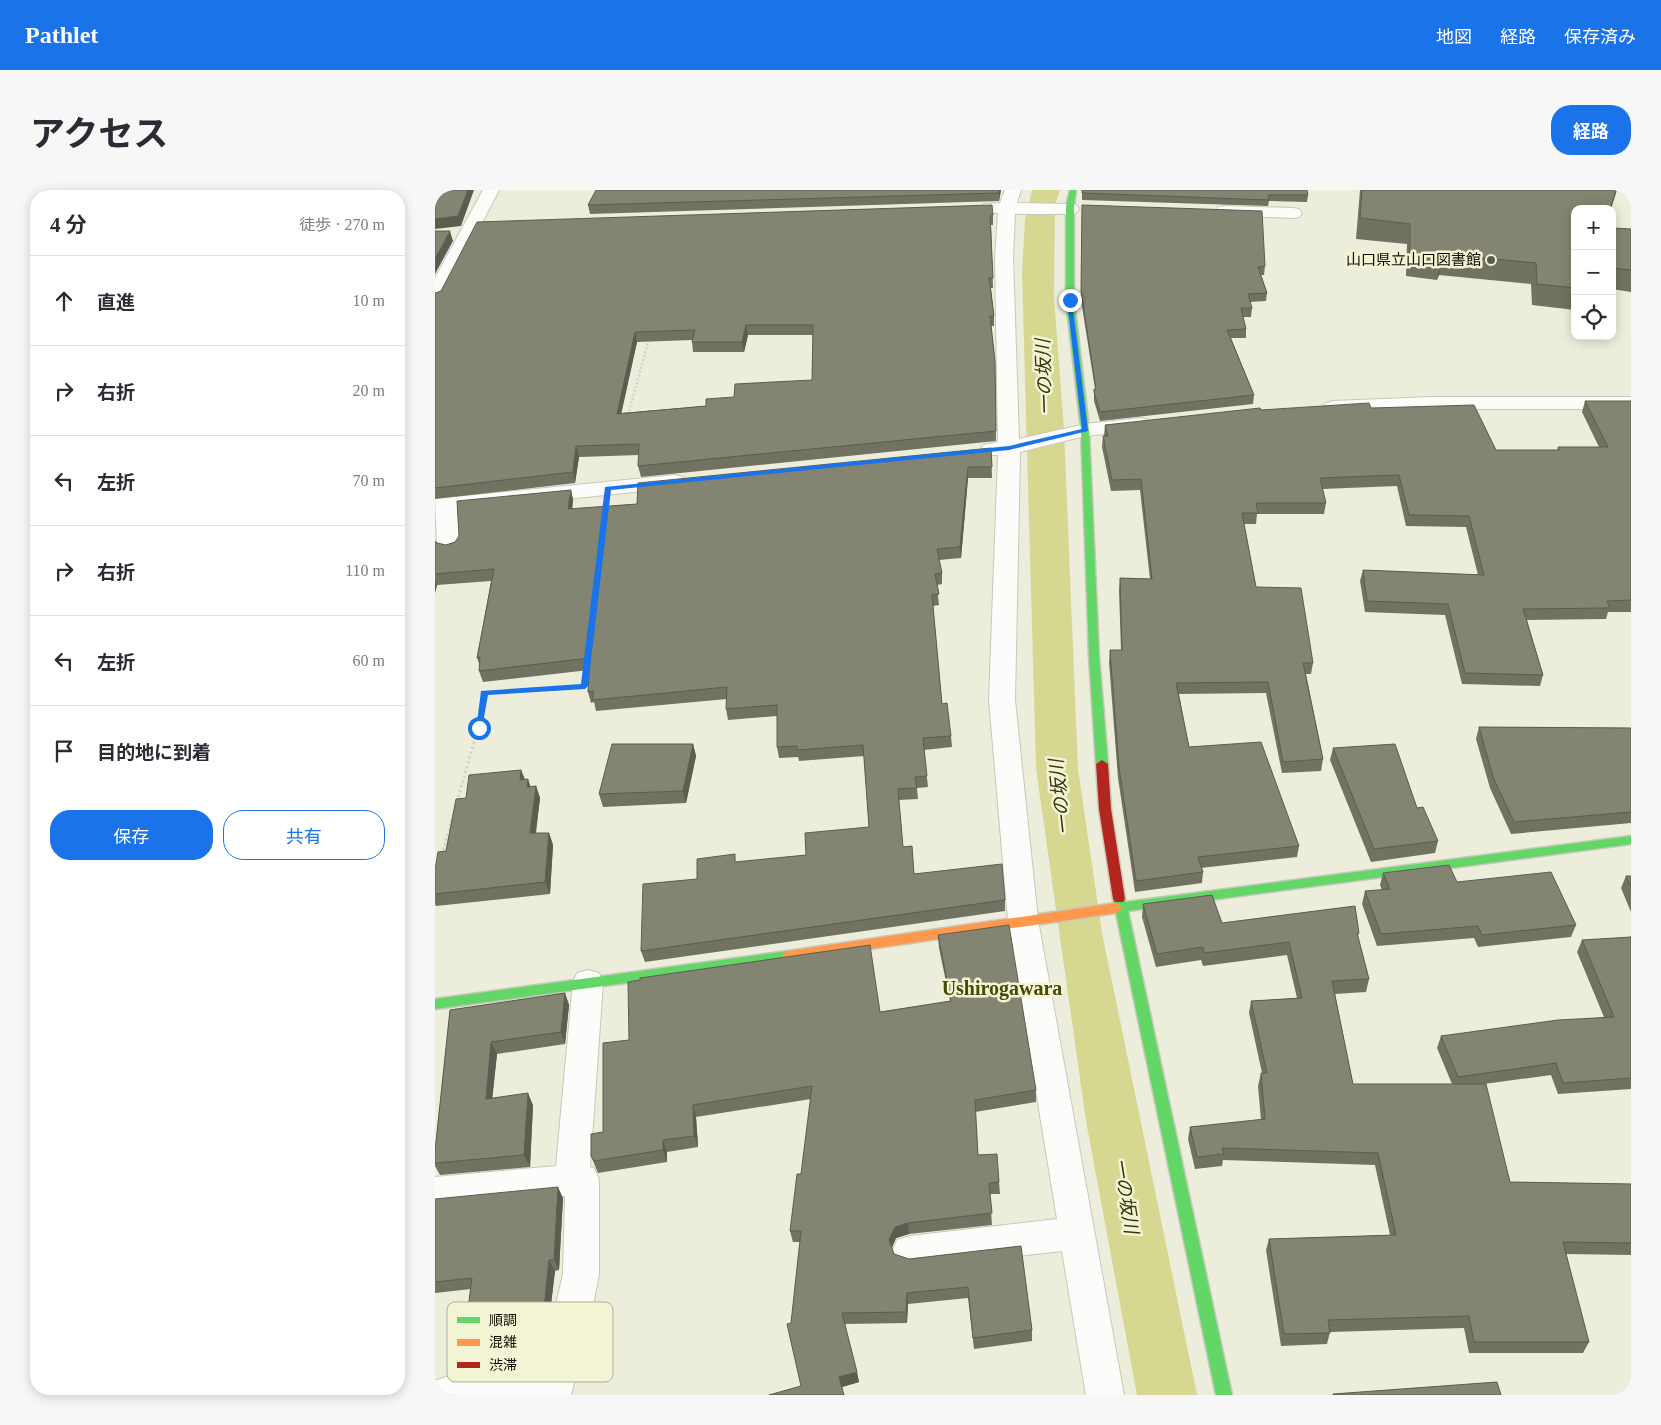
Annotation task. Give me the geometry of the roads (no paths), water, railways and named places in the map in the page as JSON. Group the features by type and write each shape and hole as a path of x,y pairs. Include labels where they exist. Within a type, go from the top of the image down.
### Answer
{"street":[{"path":"435,296 463,231 491,190"},
{"path":"1012,202 1004,258 1015,447 1002,700 1078,1233 1105,1395"},
{"path":"970,209 1012,202 1068,204 1089,207"},
{"path":"1068,204 1070,300 1078,432 1105,809 1121,909 1224,1395"},
{"path":"1205,210 1293,213"},
{"path":"463,231 491,225"},
{"path":"1316,408 1431,403 1631,403"},
{"path":"971,452 1015,447 1078,432 1162,422"},
{"path":"449,547 441,505 697,480"},
{"path":"435,1004 588,982 751,962 1103,910 1631,840"},
{"path":"572,1180 588,982"},
{"path":"435,1193 582,1179 581,1274 576,1302"},
{"path":"910,1252 1078,1233"},
{"path":"449,1395 554,1386"}],"water":[{"name":"一の坂川","path":"1032,190 1060,190 1055,205 1054,299 1064,430 1078,769 1102,933 1197,1395 1137,1395 1086,1121 1036,768 1022,272 1025,219"}],"place":[{"name":"山口県立山口図書館","path":"1491,260"}],"district":[{"name":"Ushirogawara","path":"1002,988"}]}
